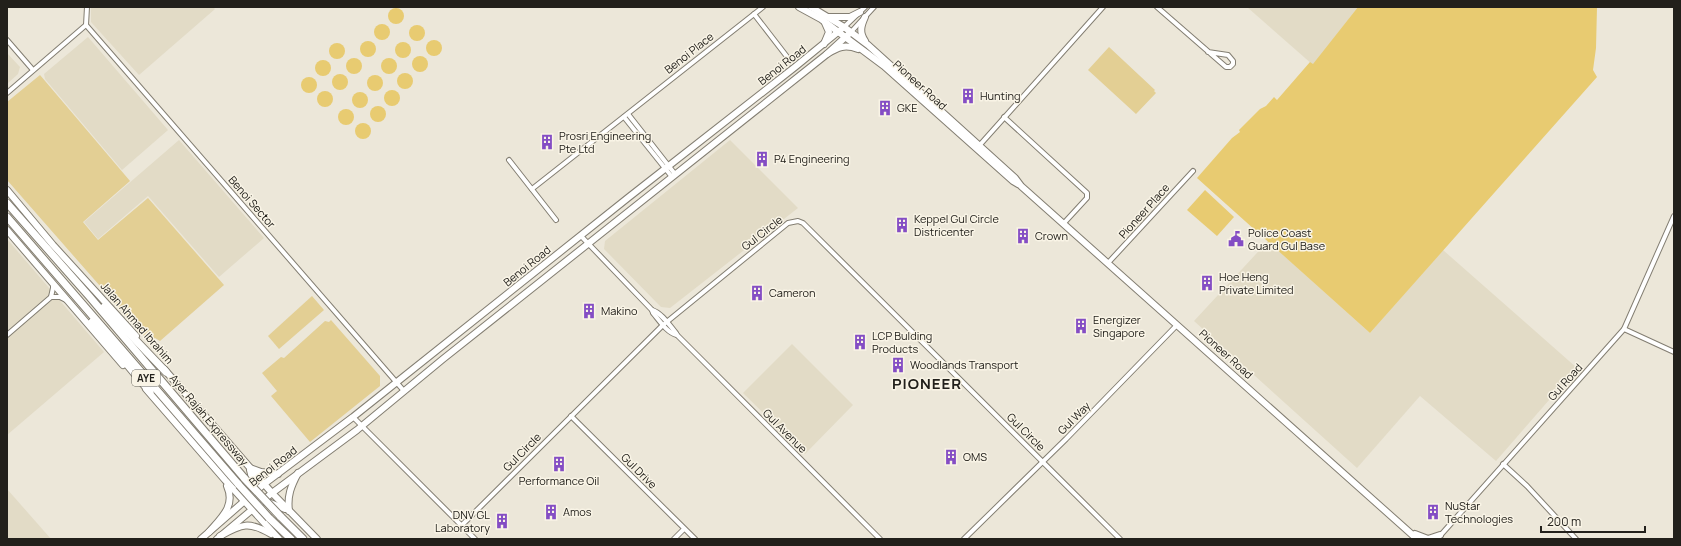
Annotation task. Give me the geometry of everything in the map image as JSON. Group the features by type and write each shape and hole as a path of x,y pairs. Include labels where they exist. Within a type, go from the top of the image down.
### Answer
{"highway":[{"name":"Ayer Rajah Expressway","path":"7,203 89,296 245,479 303,539"},
{"name":"Ayer Rajah Expressway","path":"7,218 239,485 269,518 291,539"},
{"path":"53,271 72,298 150,392"},
{"path":"89,296 95,299 111,314 166,372"}],"main road":[{"name":"Pioneer Road","path":"799,7 821,19 884,66 978,147"},
{"name":"Pioneer Road","path":"811,7 844,27 868,45 1013,181 1021,186 1064,223 1108,264 1178,324 1417,539"},
{"path":"828,17 850,17 862,15 861,31 862,36 868,45"},
{"path":"821,19 829,32 824,44"},
{"name":"Benoi Road","path":"219,538 255,499 264,484 353,417 844,27"},
{"name":"Benoi Road","path":"201,539 255,499 272,493 362,426 587,244 827,54 851,32"},
{"path":"827,54 840,46 863,50"},
{"name":"Jalan Ahmad Ibrahim","path":"7,190 54,245 126,324 248,467 317,539"},
{"path":"7,230 68,300 101,341 150,392 231,487 255,499 289,511 289,495 292,484 298,473"},
{"path":"248,467 261,472 278,474"},
{"path":"248,467 262,522 279,538"},
{"path":"209,532 225,514 230,504 230,492 225,480"},
{"path":"231,487 255,499"},
{"path":"219,538 238,526 248,524 261,528 279,538"},
{"path":"1408,531 1424,538 1432,539 1439,537"}],"street":[{"path":"7,93 86,25 87,7"},
{"name":"Benoi Place","path":"532,189 763,7"},
{"name":"Benoi Road","path":"851,32 862,15 865,7"},
{"name":"Benoi Road","path":"844,27 874,7"},
{"path":"978,147 1103,7"},
{"path":"1156,7 1226,68 1233,64 1233,61 1228,55 1208,52"},
{"path":"754,14 788,58"},
{"name":"Benoi Sector","path":"86,25 404,391"},
{"path":"7,40 33,70"},
{"path":"626,115 674,175"},
{"path":"1004,117 1086,192 1087,198 1064,223"},
{"path":"509,160 556,220"},
{"name":"Pioneer Place","path":"1108,264 1193,171"},
{"name":"Gul Road","path":"1439,537 1624,329 1674,216"},
{"name":"Gul Circle","path":"462,525 665,323 788,223 798,221 803,223 1120,539"},
{"name":"Gul Avenue","path":"581,236 587,244 652,310 653,313 665,323 674,335 677,335 880,539"},
{"path":"7,335 51,297 54,288 51,280"},
{"path":"51,297 60,297 68,300"},
{"name":"Gul Way","path":"964,539 1178,324"},
{"path":"1624,329 1674,352"},
{"name":"Gul Drive","path":"571,416 695,539"},
{"path":"353,417 475,539"},
{"path":"1503,464 1527,486 1576,539"},
{"path":"674,539 684,529"}],"shaded area":[{"path":"91,7 213,7 215,9 139,75 91,22"},
{"path":"1247,7 1358,7 1313,65"},
{"path":"1358,7 1597,7 1596,48 1593,70 1597,77 1370,333 1197,178 1232,138 1240,132 1239,130 1260,109 1266,106 1274,97 1277,100 1310,62 1313,64"},
{"path":"396,8 402,10 404,16 402,22 396,24 390,22 388,16 390,10"},
{"path":"382,24 388,26 390,32 388,38 382,40 376,38 374,32 376,26"},
{"path":"417,25 423,27 425,33 423,39 417,41 411,39 409,33 411,27"},
{"path":"88,37 168,130 122,170 45,79 44,74"},
{"path":"434,40 440,42 442,48 440,54 434,56 428,54 426,48 428,42"},
{"path":"368,41 374,43 376,49 374,55 368,57 362,55 360,49 362,43"},
{"path":"403,42 409,44 411,50 409,56 403,58 397,56 395,50 397,44"},
{"path":"337,43 343,45 345,51 343,57 337,59 331,57 329,51 331,45"},
{"path":"1109,47 1155,90 1154,91 1156,93 1136,114 1088,70"},
{"path":"7,53 20,67 18,74 7,84"},
{"path":"420,56 426,58 428,64 426,70 420,72 414,70 412,64 414,58"},
{"path":"354,58 360,60 362,66 360,72 354,74 348,72 346,66 348,60"},
{"path":"389,58 395,60 397,66 395,72 389,74 383,72 381,66 383,60"},
{"path":"323,60 329,62 331,68 329,74 323,76 317,74 315,68 317,62"},
{"path":"405,73 411,75 413,81 411,87 405,89 399,87 397,81 399,75"},
{"path":"340,74 346,76 348,82 346,88 340,90 334,88 332,82 334,76"},
{"path":"40,75 130,181 83,222 98,240 148,198 224,285 160,341 155,338 150,343 7,180 7,102"},
{"path":"375,75 381,77 383,83 381,89 375,91 369,89 367,83 369,77"},
{"path":"309,77 315,79 317,85 315,91 309,93 303,91 301,85 303,79"},
{"path":"392,90 398,92 400,98 398,104 392,106 386,104 384,98 386,92"},
{"path":"325,91 331,93 333,99 331,105 325,107 319,105 317,99 319,93"},
{"path":"360,92 366,94 368,100 366,106 360,108 354,106 352,100 354,94"},
{"path":"378,106 384,108 386,114 384,120 378,122 372,120 370,114 372,108"},
{"path":"346,109 352,111 354,117 352,123 346,125 340,123 338,117 340,111"},
{"path":"363,123 369,125 371,131 369,137 363,139 357,137 355,131 357,125"},
{"path":"179,140 264,238 219,277 148,196 98,239 84,222"},
{"path":"730,140 798,208 670,308 661,307 604,249 605,241"},
{"path":"1205,190 1234,217 1217,236 1187,210"},
{"path":"7,239 104,352 7,435"},
{"path":"1268,241 1370,333 1443,250 1577,368 1496,461 1420,396 1357,468 1194,321"},
{"path":"312,296 324,310 279,349 268,336"},
{"path":"331,320 380,376 380,386 310,442 271,396 277,391 262,373 281,357 284,358 325,321 329,322"},
{"path":"792,344 853,405 805,454 743,393"},
{"path":"7,489 51,539 7,539"}],"place":[{"name":"Hunting","path":"968,96"},
{"name":"GKE","path":"885,108"},
{"name":"Prosri Engineering Pte Ltd","path":"547,142"},
{"name":"P4 Engineering","path":"762,159"},
{"name":"Keppel Gul Circle Districenter","path":"902,225"},
{"name":"Crown","path":"1023,236"},
{"name":"Police Coast Guard Gul Base","path":"1236,239"},
{"name":"Hoe Heng Private Limited","path":"1207,283"},
{"name":"Cameron","path":"757,293"},
{"name":"Makino","path":"589,311"},
{"name":"Energizer Singapore","path":"1081,326"},
{"name":"LCP Bulding Products","path":"860,342"},
{"name":"Woodlands Transport","path":"898,365"},
{"name":"OMS","path":"951,457"},
{"name":"Performance Oil","path":"559,464"},
{"name":"Amos","path":"551,512"},
{"name":"NuStar Technologies","path":"1433,512"},
{"name":"DNV GL Laboratory","path":"502,521"}],"district":[{"name":"PIONEER","path":"927,384"}]}
